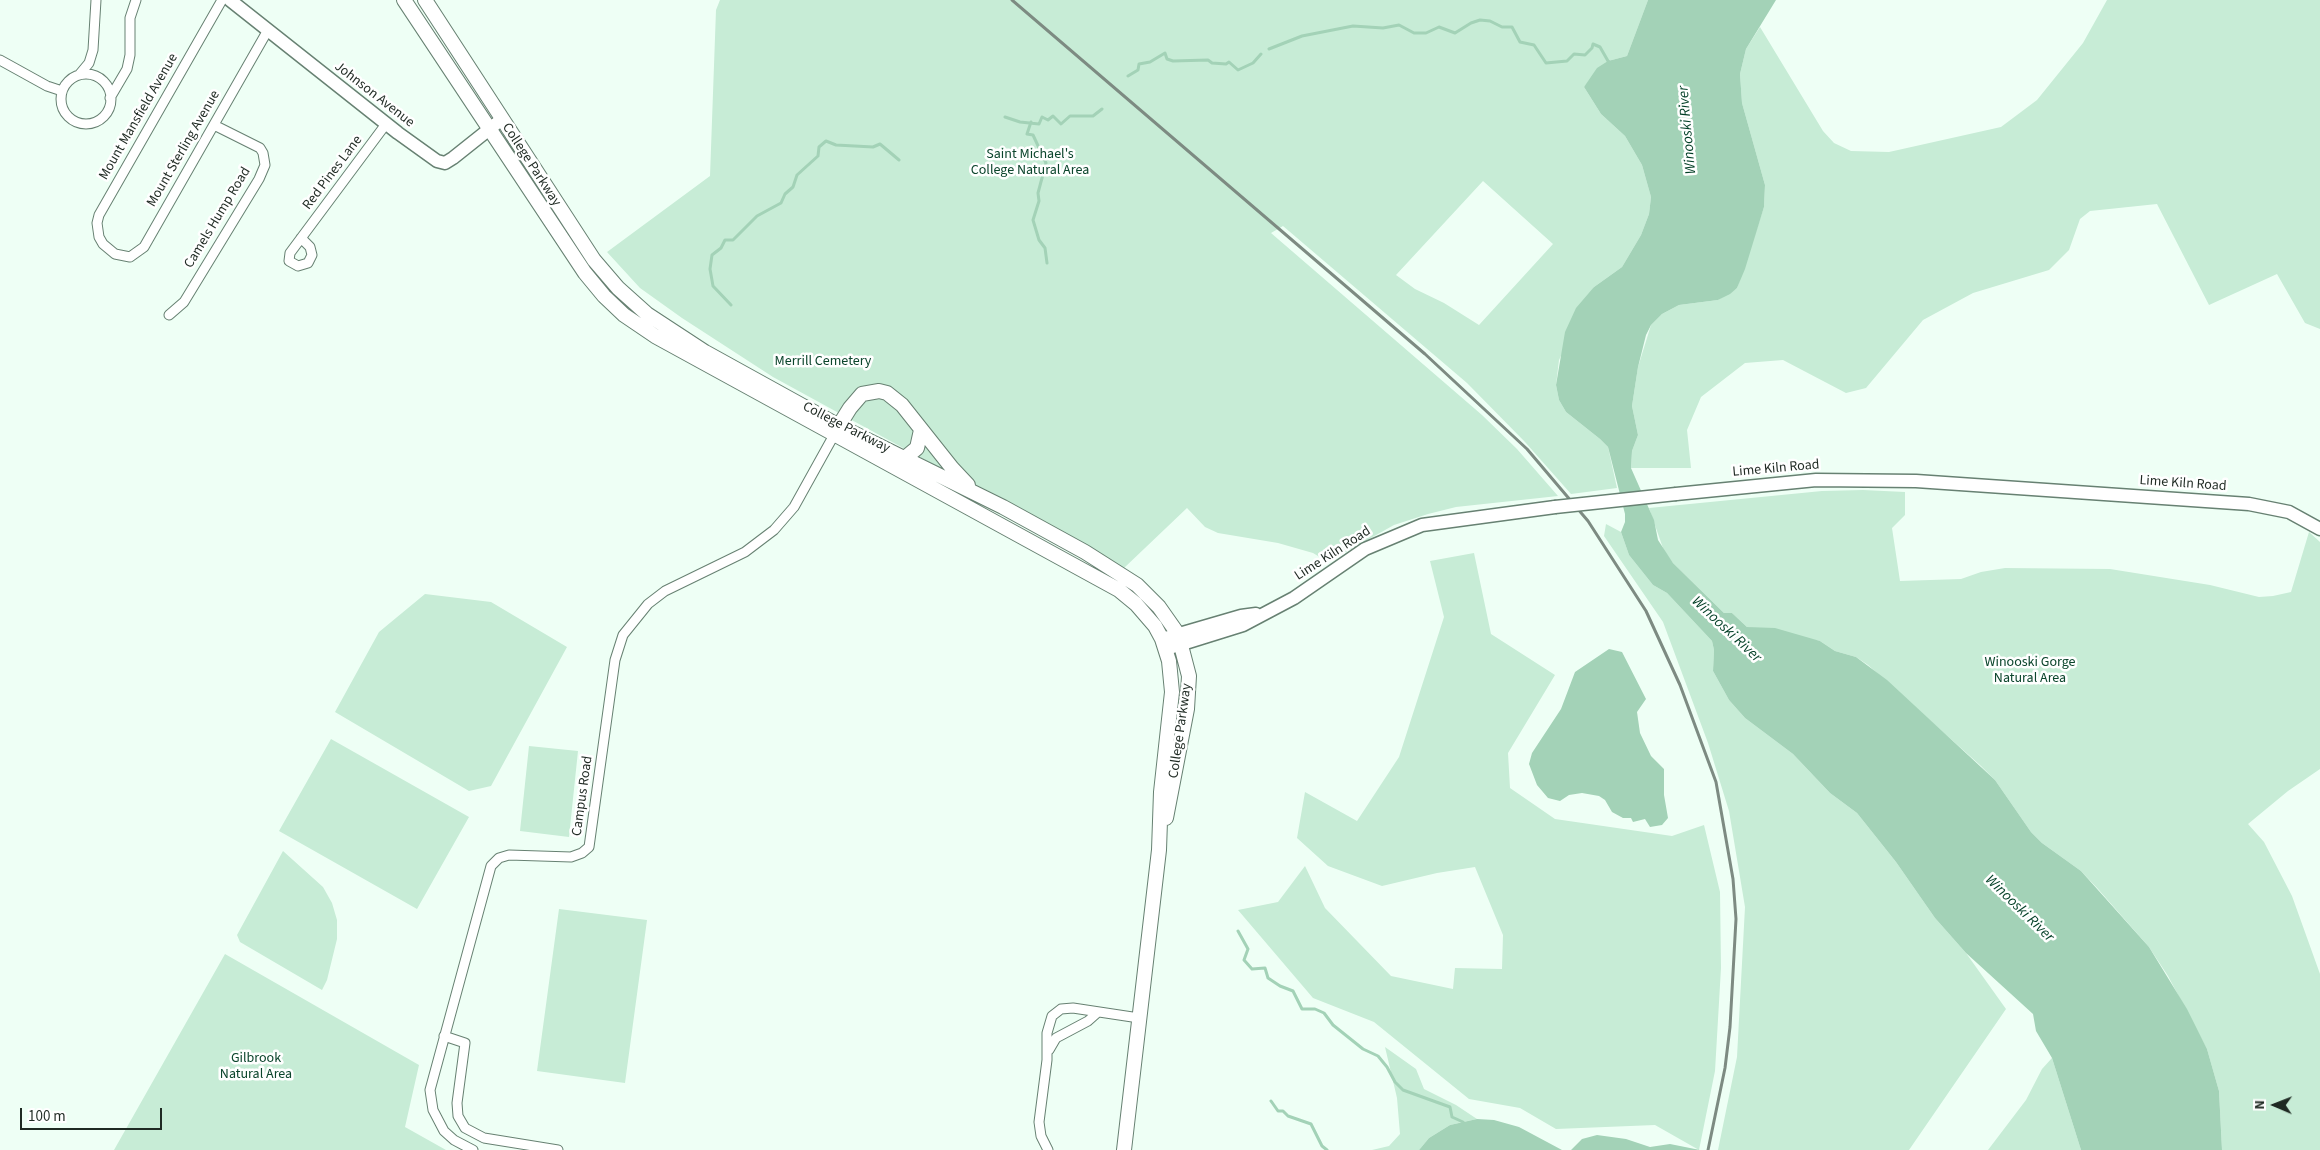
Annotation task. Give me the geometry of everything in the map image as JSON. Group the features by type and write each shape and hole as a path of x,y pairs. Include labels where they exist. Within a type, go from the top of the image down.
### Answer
{"main road":[{"name":"Johnson Avenue","path":"230,0 432,159 444,163 502,119"},
{"name":"College Parkway","path":"404,0 584,273 624,315 655,336 836,430 907,458 1085,552 1137,585 1160,606 1180,639 1189,676 1187,709 1172,797 1159,850"},
{"name":"College Parkway","path":"425,0 589,253 606,275 632,301 679,336 894,466 1119,590 1141,610 1164,644 1172,692 1161,792 1159,850 1124,1150"},
{"path":"428,35 447,34"},
{"path":"836,430 862,394 879,391 895,398 952,468 980,495"},
{"path":"894,466 907,458 917,448 921,430"},
{"name":"Lime Kiln Road","path":"1164,644 1243,625 1299,594 1365,549 1422,525 1555,507 1676,494 1816,480 1916,481 2249,504 2289,512 2318,525"}],"street":[{"path":"96,0 94,50 89,63 79,75 70,80 62,91 62,104 66,113 73,120 83,124 102,118 108,109 110,98 127,69 130,55 130,18 136,0"},
{"name":"Mount Mansfield Avenue","path":"109,249 103,244 97,230 99,215 222,0"},
{"name":"Mount Sterling Avenue","path":"109,249 116,254 130,257 144,247 268,30"},
{"path":"0,60 47,86 62,91"},
{"path":"79,75 90,75 100,79 107,87 110,98"},
{"name":"Red Pines Lane","path":"301,238 386,124"},
{"name":"Camels Hump Road","path":"169,316 184,302 259,179 265,165 265,159 260,148 214,125"},
{"name":"Campus Road","path":"473,1150 447,1134 433,1110 431,1085 491,866 499,858 508,855 564,858 576,856 586,850 591,843 615,660 623,635 648,604 665,591 745,552 774,530 794,507 836,430"},
{"path":"1048,1150 1041,1136 1039,1122 1048,1028 1052,1016 1061,1009 1073,1008 1138,1018"},
{"path":"1046,1060 1050,1047 1056,1038 1088,1021 1097,1013"},
{"path":"444,1036 465,1043 456,1103 458,1116 465,1128 484,1138 558,1150"}],"green space":[{"path":"720,0 1648,0 1627,56 1608,61 1584,87 1601,114 1625,136 1642,165 1651,197 1649,214 1641,235 1622,267 1594,287 1559,360 1556,385 1559,400 1566,412 1608,447 1617,488 1571,494 1525,442 1467,383 1283,226 1271,233 1482,415 1517,449 1558,496 1456,507 1428,514 1394,525 1328,562 1313,553 1278,543 1218,533 1205,527 1187,508 1124,568 773,377 682,318 640,288 607,252 710,176 716,10","holes":["1483,181 1553,244 1479,325 1444,303 1415,289 1396,275"]},
{"path":"2107,0 2320,0 2320,329 2305,323 2277,274 2209,305 2157,204 2090,211 2080,219 2069,250 2049,270 1973,293 1923,320 1866,388 1846,393 1783,360 1745,363 1701,397 1687,430 1691,468 1631,468 1632,451 1638,435 1632,406 1638,367 1651,325 1662,314 1679,305 1718,300 1737,288 1764,207 1765,185 1742,103 1740,74 1746,49 1760,27 1823,131 1834,143 1851,151 1889,152 2001,127 2037,100 2083,43"},
{"name":"Winooski Gorge Natural Area","path":"1822,491 1905,492 1905,515 1892,528 1900,581 1961,579 1981,572 2005,568 2110,569 2210,585 2259,597 2273,596 2291,592 2309,532 2320,542 2320,769 2288,791 2248,824 2264,842 2292,896 2320,974 2320,1150 2222,1150 2219,1091 2207,1049 2168,976 2149,947 2098,889 2081,871 2042,843 2031,832 1995,780 1981,766 1868,665 1856,657 1835,651 1820,641 1747,627 1732,613 1724,613 1673,563 1664,551 1649,508"},
{"path":"1606,524 1621,532 1629,555 1653,585 1667,593 1712,641 1714,650 1713,671 1729,700 1745,718 1793,754 1830,793 1857,813 1896,862 1935,918 1966,953 2006,1009 1909,1150 1718,1150 1737,1057 1745,907 1729,811 1708,743 1663,622 1604,536"},
{"path":"1474,553 1491,634 1555,675 1508,753 1510,788 1555,819 1672,836 1704,825 1720,892 1721,968 1715,1071 1699,1150 1655,1125 1556,1129 1520,1108 1469,1099 1374,1022 1313,998 1238,910 1278,902 1305,866 1325,908 1391,976 1453,989 1455,968 1502,969 1503,935 1475,867 1437,873 1382,886 1328,866 1297,838 1305,792 1357,821 1399,757 1444,617 1430,561"},
{"path":"425,594 491,602 567,647 491,786 469,791 335,712 379,632"},
{"path":"331,739 469,817 417,909 279,831"},
{"path":"529,746 578,751 569,837 520,831"},
{"path":"283,851 323,887 332,903 337,920 337,939 327,980 322,990 240,942 237,935"},
{"path":"559,909 647,920 625,1083 537,1071"},
{"name":"Gilbrook Natural Area","path":"225,954 419,1065 405,1127 446,1150 114,1150"},
{"path":"1385,1047 1416,1069 1424,1089 1456,1105 1477,1119 1450,1125 1429,1138 1419,1150 1372,1150 1389,1146 1400,1134 1397,1098"},
{"path":"2052,1058 2081,1150 1988,1150 2026,1100 2042,1069"}],"water":[{"name":"Winooski River","path":"1648,0 1776,0 1746,49 1740,74 1742,103 1765,185 1764,207 1745,269 1737,288 1730,294 1718,300 1679,305 1662,314 1651,325 1646,335 1638,367 1632,406 1638,435 1632,451 1631,468 1654,520 1658,540 1673,563 1724,613 1732,613 1747,627 1775,628 1820,641 1835,651 1856,657 1887,680 1995,780 2031,832 2042,843 2081,871 2149,947 2187,1009 2207,1049 2219,1091 2222,1150 2081,1150 2052,1058 2036,1031 2033,1014 1966,953 1935,918 1896,862 1857,813 1830,793 1793,754 1745,718 1729,700 1713,671 1714,650 1712,641 1667,593 1653,585 1629,555 1621,532 1625,522 1625,514 1608,447 1566,412 1559,400 1556,385 1565,332 1576,308 1594,287 1622,267 1641,235 1649,214 1651,197 1642,165 1625,136 1601,114 1584,87 1597,68 1608,61 1627,56"},
{"path":"1609,649 1622,652 1646,699 1637,712 1640,733 1651,756 1664,769 1664,795 1668,818 1662,825 1650,827 1645,819 1633,822 1631,818 1623,818 1612,812 1605,800 1599,796 1582,793 1569,795 1560,801 1548,798 1537,785 1529,764 1532,753 1561,709 1575,672"},
{"path":"1477,1119 1494,1120 1519,1127 1562,1150 1419,1150 1429,1138 1450,1125"},
{"path":"1597,1135 1626,1139 1650,1147 1670,1144 1700,1150 1571,1150 1582,1139"}],"waterway":[{"path":"1269,49 1302,36 1353,26 1383,28 1399,25 1414,33 1426,33 1439,27 1455,33 1480,20 1490,21 1502,27 1512,27 1520,42 1534,45 1546,63 1567,61 1574,54 1585,55 1592,48 1593,44 1600,47 1611,63"},
{"path":"1128,76 1138,70 1139,64 1150,62 1165,53 1167,59 1173,61 1208,60 1212,63 1226,64 1229,62 1238,70 1253,63 1261,54"},
{"path":"1005,117 1020,122 1039,124 1042,117 1048,120 1053,116 1061,124 1070,116 1093,116 1102,109"},
{"path":"1031,122 1027,134 1033,135 1046,163 1038,193 1039,201 1033,220 1039,240 1045,248 1047,263"},
{"path":"731,305 713,286 710,269 712,255 721,248 725,240 733,240 757,216 781,203 785,194 793,187 797,175 818,156 819,147 826,141 836,145 873,147 880,144 899,160"},
{"path":"1238,931 1248,949 1244,960 1252,969 1265,968 1268,978 1280,986 1293,991 1302,1009 1315,1009 1324,1013 1333,1025 1363,1049 1378,1056 1387,1067 1395,1082 1403,1090 1450,1107 1452,1117 1463,1122"},
{"path":"1271,1101 1278,1111 1283,1111 1288,1116 1311,1124 1322,1146 1327,1150"}],"railway":[{"path":"1012,0 1425,354 1527,449 1588,521 1646,611 1680,685 1716,782 1733,879 1736,919 1730,1027 1725,1068 1708,1150"}],"park label":[{"name":"Saint Michael's College Natural Area","path":"1030,164"},
{"name":"Merrill Cemetery","path":"823,362"}]}
